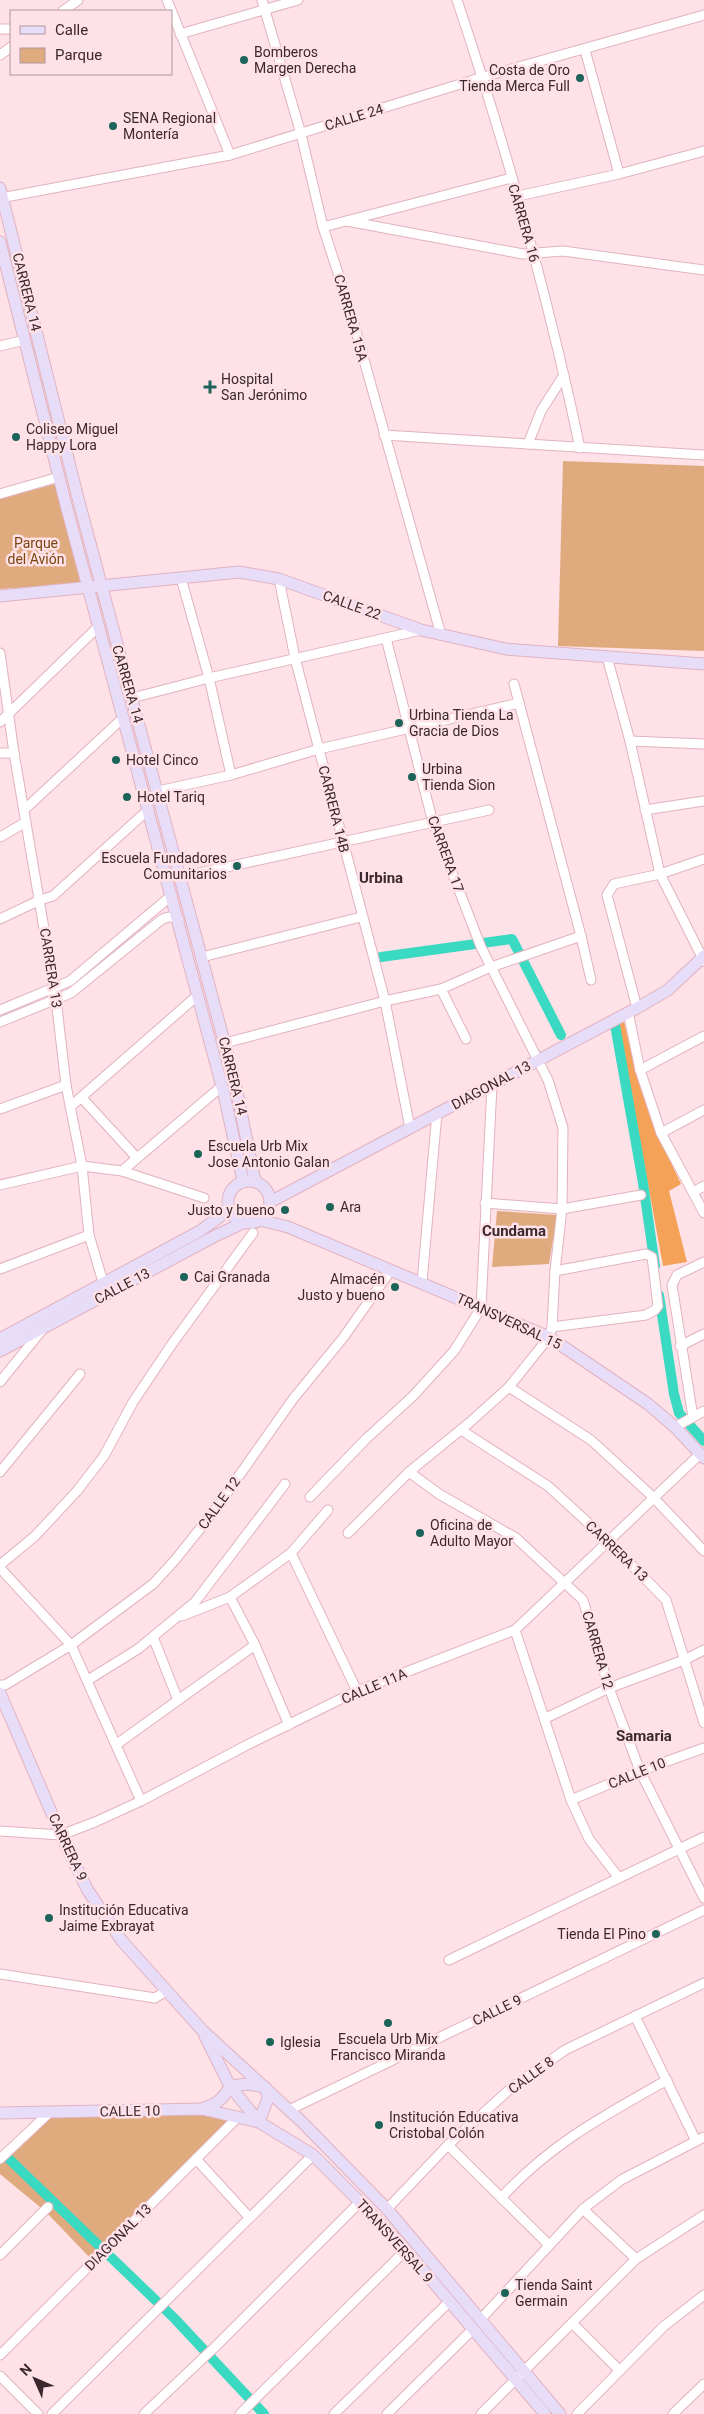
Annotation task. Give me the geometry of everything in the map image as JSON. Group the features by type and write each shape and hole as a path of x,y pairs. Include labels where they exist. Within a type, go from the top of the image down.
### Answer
{"street":[{"path":"63,10 78,0"},
{"name":"CARRERA 15A","path":"262,0 301,134 323,227 350,310 441,635"},
{"path":"180,34 298,0"},
{"name":"CARRERA 16","path":"457,0 483,77 511,178 518,196 564,375 580,448"},
{"path":"172,13 230,155"},
{"name":"CALLE 24","path":"1,194 230,155 483,77 585,50 704,15"},
{"path":"0,55 10,47"},
{"path":"585,50 619,174"},
{"path":"518,196 704,153"},
{"path":"323,227 511,178"},
{"name":"CARRERA 14","path":"1,194 102,588 182,877 225,1044 255,1182"},
{"path":"347,221 523,254 563,251 704,270"},
{"name":"CARRERA 14","path":"0,242 59,477 222,1086 243,1181"},
{"path":"0,346 25,340"},
{"path":"528,444 541,412 564,375"},
{"path":"384,435 704,455"},
{"path":"0,494 59,477"},
{"name":"CALLE 22","path":"0,596 102,588 239,572 279,579 421,630 506,649 704,664"},
{"path":"181,578 209,678 231,775"},
{"name":"CARRERA 14B","path":"279,579 295,658 361,917 385,1001 410,1128"},
{"path":"0,722 99,626"},
{"path":"132,698 209,678 421,630"},
{"name":"CARRERA 17","path":"386,638 433,823 477,936 539,1059 563,1128 562,1209 550,1332"},
{"name":"CARRERA 13","path":"0,653 14,753 56,999 66,1086 82,1166 89,1235 103,1282"},
{"path":"607,658 630,740 660,874 704,959"},
{"path":"514,684 591,980"},
{"path":"158,791 231,775 319,750 519,703"},
{"path":"24,810 124,717"},
{"path":"630,740 704,744"},
{"path":"0,753 14,753"},
{"path":"645,810 704,801"},
{"path":"0,918 53,896 149,809"},
{"path":"182,877 489,810"},
{"path":"0,837 26,822"},
{"path":"704,859 660,874 614,884 606,895 632,1010 640,1070 661,1133 704,1213"},
{"path":"0,1010 70,981 172,895"},
{"path":"0,1022 71,993 161,920 173,917 179,920"},
{"path":"202,957 361,917"},
{"path":"225,1044 385,1001 441,989 514,958 581,936"},
{"name":"DIAGONAL 13","path":"266,1211 410,1128 668,990 704,959"},
{"path":"441,989 466,1039"},
{"path":"70,1107 198,995"},
{"path":"640,1070 704,1036"},
{"path":"310,1497 366,1439 413,1396 454,1352 481,1308 492,1085"},
{"path":"0,1109 66,1086"},
{"path":"122,1171 222,1086"},
{"path":"82,1098 137,1158"},
{"path":"661,1133 704,1110"},
{"path":"422,1282 438,1113"},
{"path":"0,1185 82,1166 122,1171 204,1198"},
{"path":"243,1181 255,1182 266,1189 266,1211 245,1222 234,1217 230,1210 230,1192 243,1181"},
{"path":"693,1192 704,1186"},
{"path":"485,1203 562,1209 641,1195"},
{"name":"CALLE 13","path":"0,1339 200,1231 230,1210"},
{"name":"TRANSVERSAL 15","path":"266,1211 288,1227 481,1308 550,1332 616,1380 684,1421 702,1456"},
{"name":"CALLE 13","path":"0,1351 217,1235 245,1222"},
{"path":"141,1801 71,1644 0,1567 35,1536 77,1492 104,1456 133,1402 172,1344 253,1233"},
{"path":"0,1269 89,1235"},
{"path":"348,1533 409,1472 461,1430 509,1387 550,1332 646,1315 658,1306 655,1273 652,1258 649,1255 555,1271"},
{"path":"704,1262 677,1275 673,1279 672,1285 680,1346 684,1421 704,1411"},
{"name":"CALLE 12","path":"0,1685 5,1685 71,1644 152,1584 175,1560 215,1510 293,1399 343,1338 391,1270"},
{"path":"2,1376 45,1327"},
{"path":"680,1346 704,1334"},
{"path":"0,1472 80,1374"},
{"path":"509,1387 591,1440 653,1497 704,1552"},
{"name":"CARRERA 13","path":"461,1430 548,1486 608,1541 666,1600 704,1723"},
{"name":"CALLE 11A","path":"0,1831 61,1835 141,1801 357,1691 515,1630 653,1497 702,1456"},
{"name":"CARRERA 12","path":"409,1472 439,1494 516,1538 583,1600 608,1688 640,1771 704,1898"},
{"path":"88,1680 138,1649 195,1602 285,1484"},
{"path":"175,1618 230,1597 291,1553 328,1510"},
{"path":"291,1553 357,1691"},
{"path":"230,1597 255,1645 289,1725"},
{"path":"515,1630 546,1718 571,1800 589,1839 619,1878"},
{"path":"152,1637 178,1700"},
{"path":"117,1744 255,1645"},
{"path":"546,1718 608,1688 684,1660 704,1650"},
{"name":"CARRERA 9","path":"0,1693 61,1835 88,1889 122,1941 202,2030 266,2088"},
{"name":"CALLE 10","path":"571,1800 640,1771 704,1748"},
{"path":"449,1960 704,1837"},
{"name":"CALLE 9","path":"289,2110 704,1910"},
{"path":"0,1974 155,1998 166,1991"},
{"name":"CALLE 8","path":"387,2209 448,2145 511,2088 565,2050 704,1984"},
{"path":"480,2320 548,2244 583,2209 621,2180 700,2139 666,2080 635,2016"},
{"name":"CARRERA 9","path":"202,2030 230,2086"},
{"path":"501,2198 519,2178 574,2133 666,2080"},
{"path":"202,2109 218,2103 225,2097 230,2086 248,2084 266,2088 268,2098 259,2122"},
{"name":"TRANSVERSAL 9","path":"230,2086 259,2122 314,2155 406,2250 473,2330 560,2414"},
{"name":"TRANSVERSAL 9","path":"266,2088 387,2209 480,2320 520,2375 545,2414"},
{"name":"CALLE 10","path":"0,2113 202,2109 259,2122"},
{"path":"0,2159 50,2112"},
{"name":"DIAGONAL 13","path":"0,2355 236,2118"},
{"path":"448,2145 548,2244"},
{"path":"52,2414 249,2217 314,2155"},
{"path":"196,2159 249,2217"},
{"path":"144,2414 204,2358 360,2202"},
{"path":"0,2255 48,2207"},
{"path":"583,2209 636,2259"},
{"path":"481,2414 636,2259 704,2215"},
{"path":"240,2414 406,2250"},
{"path":"577,2414 664,2326 704,2295"},
{"path":"334,2414 449,2302"},
{"path":"572,2323 620,2370"},
{"path":"388,2414 473,2330"},
{"path":"0,2376 38,2414"},
{"path":"673,2414 704,2384"}],"green space":[{"path":"563,461 704,466 704,651 558,646"},
{"name":"Parque del Avión","path":"55,484 81,584 0,589 0,499"},
{"path":"497,1211 557,1215 549,1264 492,1267"},
{"path":"202,2109 237,2118 93,2261 46,2212 0,2174 0,2160 50,2112"}],"shaded area":[{"path":"624,1022 648,1104 681,1184 669,1191 687,1262 663,1266 619,1025"}],"waterway":[{"path":"381,957 512,939 561,1035"},
{"path":"615,1025 643,1183 655,1266"},
{"path":"659,1295 674,1394 679,1413 704,1441"},
{"path":"7,2157 175,2319 264,2414"}],"place":[{"name":"Bomberos Margen Derecha","path":"244,60"},
{"name":"Costa de Oro Tienda Merca Full","path":"580,78"},
{"name":"SENA Regional Montería","path":"113,126"},
{"name":"Hospital San Jerónimo","path":"210,387"},
{"name":"Coliseo Miguel Happy Lora","path":"16,437"},
{"name":"Urbina Tienda La Gracia de Dios","path":"399,723"},
{"name":"Hotel Cinco","path":"116,760"},
{"name":"Urbina Tienda Sion","path":"412,777"},
{"name":"Hotel Tariq","path":"127,797"},
{"name":"Escuela Fundadores Comunitarios","path":"237,866"},
{"name":"Escuela Urb Mix Jose Antonio Galan","path":"198,1154"},
{"name":"Ara","path":"330,1207"},
{"name":"Justo y bueno","path":"285,1210"},
{"name":"Cai Granada","path":"184,1277"},
{"name":"Almacén Justo y bueno","path":"395,1287"},
{"name":"Oficina de Adulto Mayor","path":"420,1533"},
{"name":"Institución Educativa Jaime Exbrayat","path":"49,1918"},
{"name":"Tienda El Pino","path":"656,1934"},
{"name":"Escuela Urb Mix Francisco Miranda","path":"388,2023"},
{"name":"Iglesia","path":"270,2042"},
{"name":"Institución Educativa Cristobal Colón","path":"379,2125"},
{"name":"Tienda Saint Germain","path":"505,2293"}],"district":[{"name":"Urbina","path":"381,878"},
{"name":"Cundama","path":"514,1231"},
{"name":"Samaria","path":"644,1736"}]}
